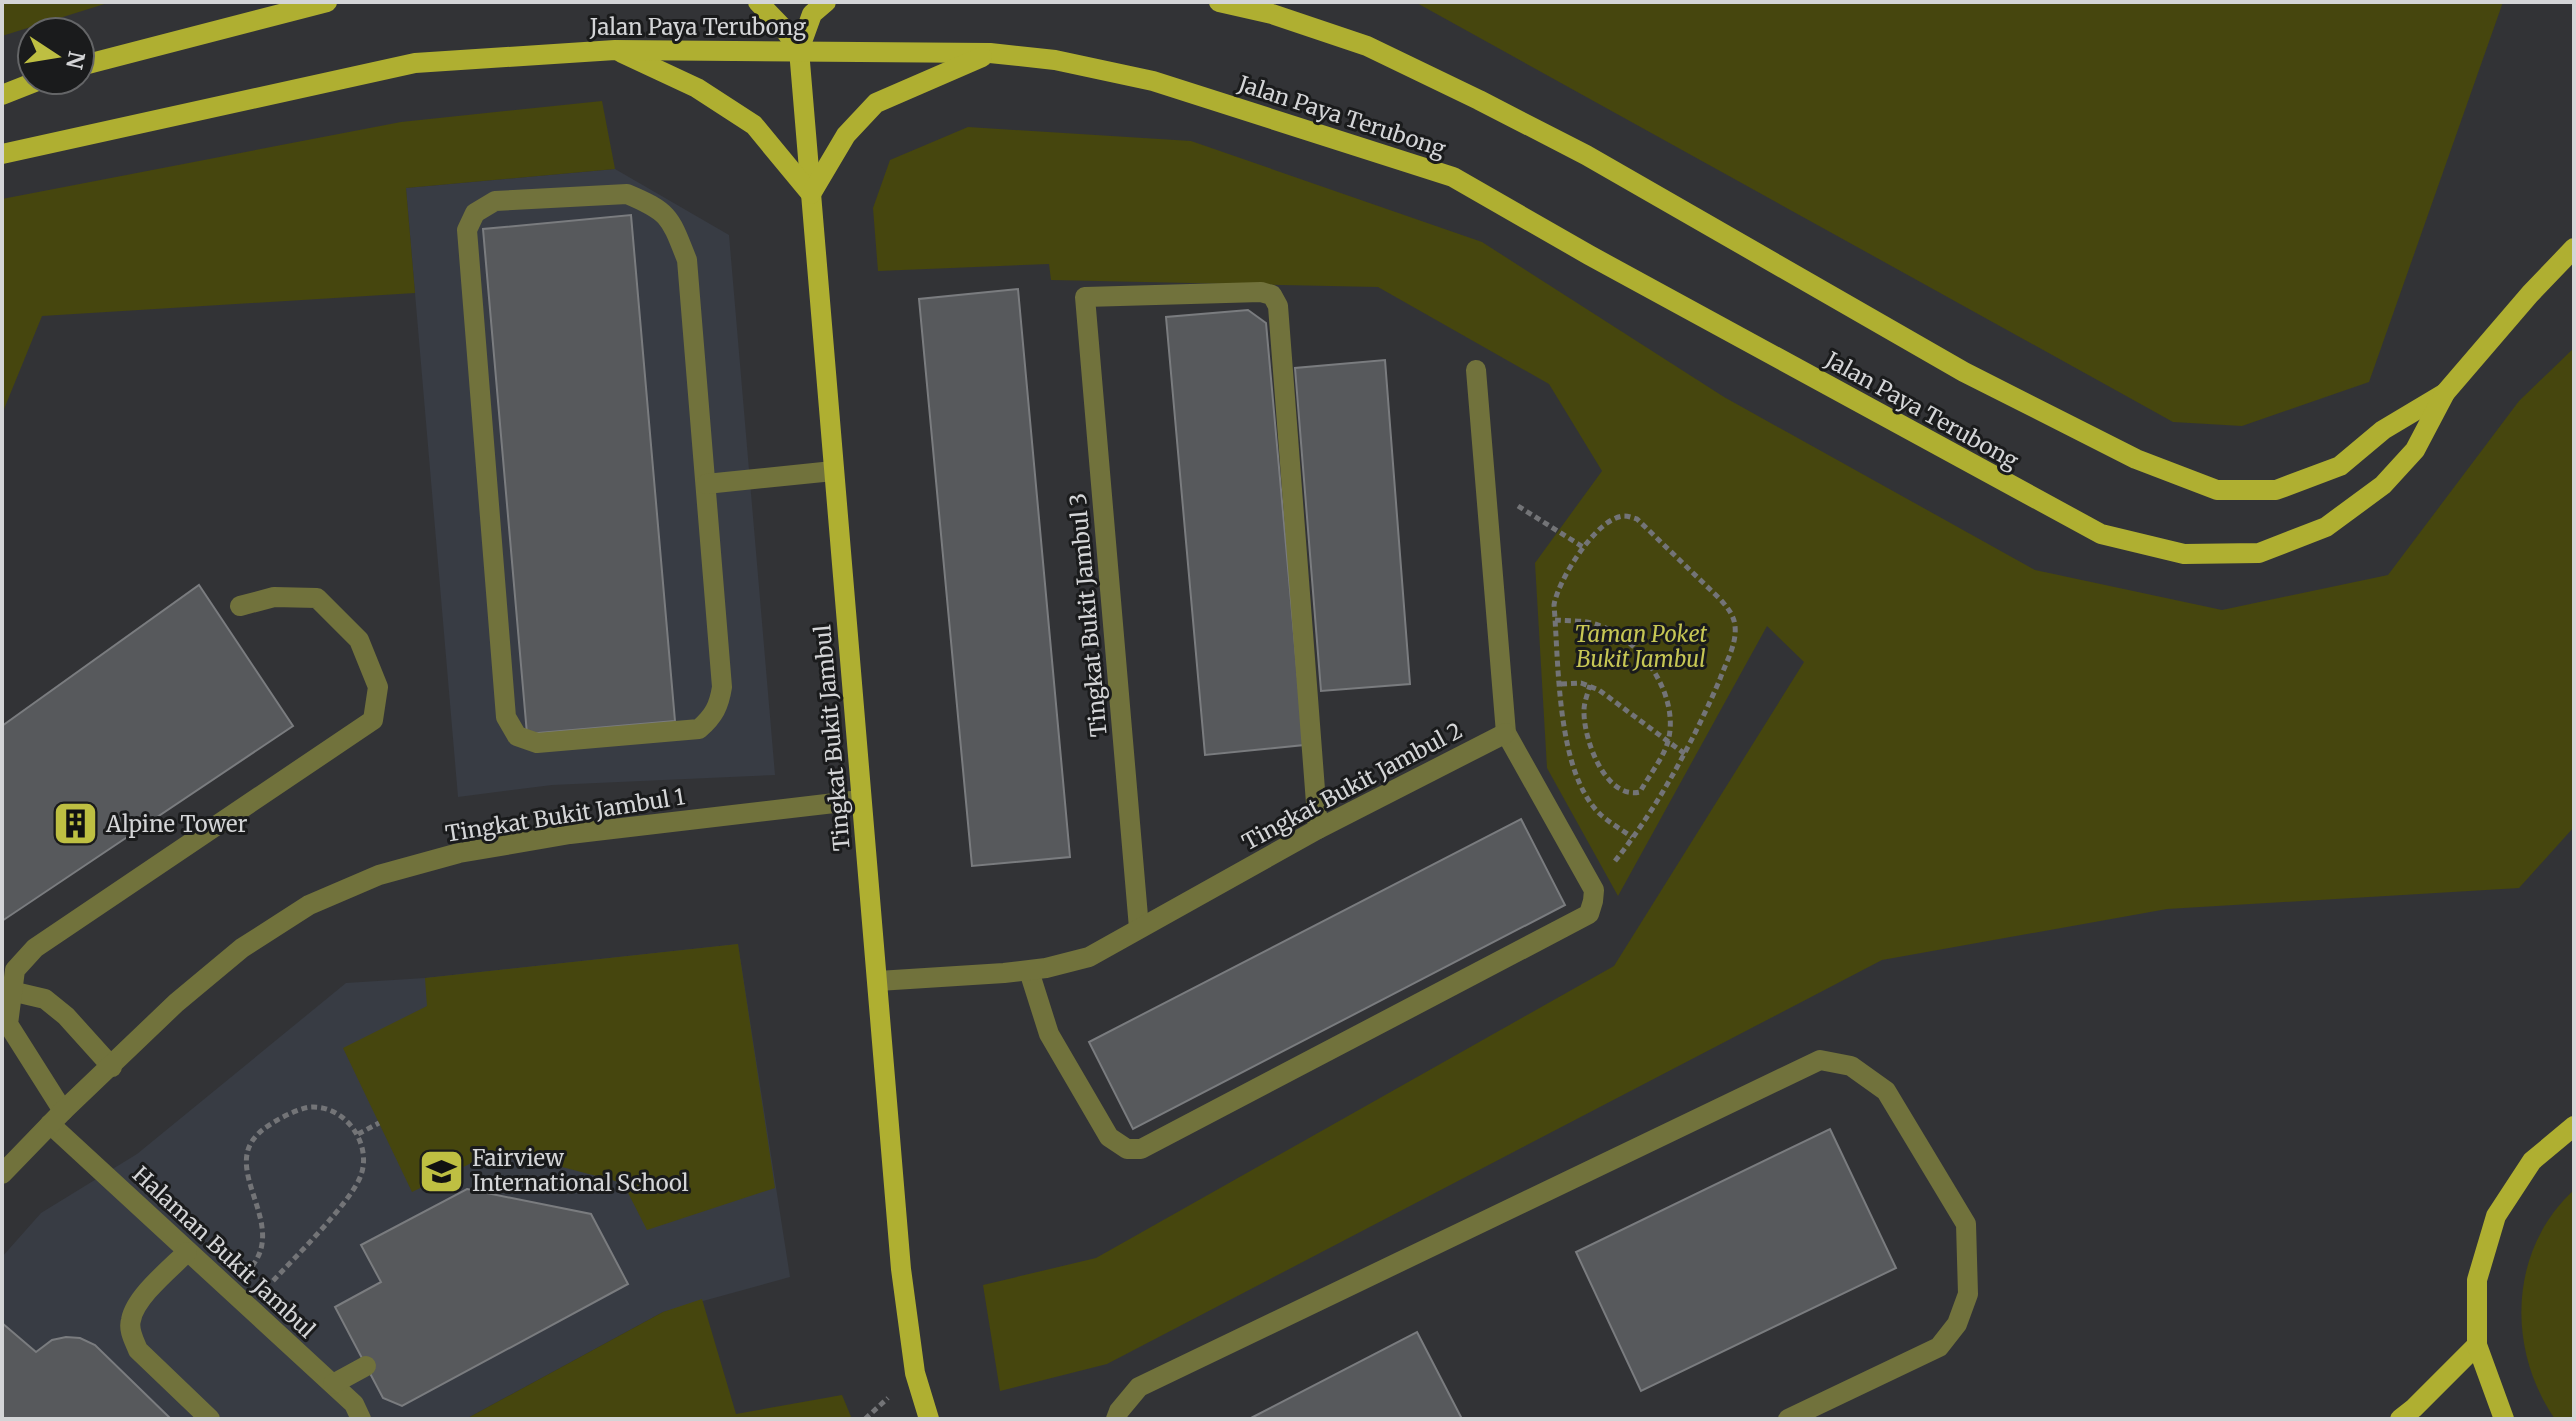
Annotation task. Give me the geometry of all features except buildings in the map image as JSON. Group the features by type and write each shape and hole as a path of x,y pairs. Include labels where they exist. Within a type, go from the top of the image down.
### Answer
{"main road":[{"path":"96,62 327,2"},
{"path":"758,2 799,50"},
{"path":"799,50 812,14 826,2"},
{"path":"1219,2 1272,14 1367,46 1479,100 1586,155 1964,372 2136,459 2217,490 2276,490 2340,466 2383,430 2445,393 2574,248"},
{"path":"615,50 697,88 754,125 811,194 846,135 876,103 990,53"},
{"name":"Jalan Paya Terubong","path":"2,154 415,63 615,50 990,53 1055,60 1153,81 1453,177 1603,263 2101,534 2184,554 2259,553 2326,527 2383,485 2415,450 2445,393"},
{"name":"Tingkat Bukit Jambul","path":"799,50 901,1269 915,1373 929,1419"},
{"path":"2504,1419 2477,1345 2477,1280 2496,1216 2532,1161 2574,1126"},
{"path":"2400,1419 2477,1345"}],"street":[{"path":"627,194 656,207 672,221 687,260 706,484 722,687 719,706 711,718 699,729 537,743 517,736 506,717 503,685 467,230 475,213 495,201 627,194"},
{"name":"Tingkat Bukit Jambul 3","path":"1139,928 1085,297 1261,292 1272,295 1278,306 1318,829"},
{"path":"1029,971 1049,1034 1109,1137 1127,1149 1141,1149 1589,914 1594,890 1506,733 1476,370"},
{"path":"706,484 833,471"},
{"path":"112,1067 66,1016 45,999 11,991 15,970 35,948 373,720 378,687 359,640 317,598 274,597 240,606"},
{"name":"Tingkat Bukit Jambul 2","path":"878,981 1029,971 1089,957 1318,829 1506,733"},
{"name":"Tingkat Bukit Jambul 1","path":"2,1174 176,1003 242,948 309,905 379,875 459,853 570,834 860,800"},
{"name":"Halaman Bukit Jambul","path":"11,991 8,1024 56,1118 187,1252 354,1404 361,1419"},
{"path":"1116,1419 1139,1387 1820,1060 1851,1066 1886,1091 1966,1224 1968,1294 1957,1324 1939,1347 1788,1419"},
{"path":"187,1252 136,1304 130,1322 131,1335 138,1350 210,1419"},
{"path":"333,1384 366,1366"}],"path":[{"path":"1623,516 1637,519 1730,610 1735,625 1733,646 1685,754 1632,837 1600,814 1577,779 1567,752 1555,620 1556,591 1583,547 1612,521 1623,516"},
{"path":"1559,531 1583,547"},
{"path":"1555,620 1596,623 1610,629 1647,659 1665,693 1671,726 1669,741 1640,792 1632,794 1614,786 1604,775 1587,735 1584,710 1590,685"},
{"path":"1561,684 1590,685 1685,754"},
{"path":"231,1291 255,1262 263,1245 263,1226 245,1163 249,1145 258,1132 295,1111 310,1107 330,1109 358,1134 364,1151 362,1174 350,1195 249,1308"},
{"path":"358,1134 379,1123"}],"shaded area":[{"path":"615,169 729,235 775,775 552,785 458,797 406,188"},
{"name":"Fairview International School","path":"738,944 790,1277 663,1312 466,1419 2,1419 2,1257 41,1213 137,1154 346,983 425,978"}],"green space":[{"path":"2,2 111,2 66,16 16,16 16,32 2,36"},
{"path":"1415,2 2503,2 2369,382 2242,426 2173,422"},
{"path":"602,101 615,169 406,188 415,293 42,316 2,414 2,199 401,122"},
{"name":"Taman Poket Bukit Jambul","path":"968,127 1191,141 1482,242 1724,397 2035,570 2222,610 2388,575 2519,401 2574,348 2574,827 2519,888 2167,909 1882,960 1107,1364 1000,1391 983,1285 1096,1258 1614,966 1804,662 1767,626 1618,896 1547,768 1535,563 1602,471 1549,384 1378,287 1051,280 1049,264 878,271 873,208 890,160"},
{"path":"738,944 775,1188 647,1230 623,1183 498,1150 412,1192 343,1048 427,1006 425,978"},
{"path":"2574,1190 2574,1419 2555,1419 2539,1391 2528,1362 2522,1331 2522,1300 2527,1270 2537,1241 2553,1214"},
{"path":"702,1299 736,1414 842,1395 852,1419 466,1419 663,1312"}],"place":[{"name":"Alpine Tower","path":"75,824"},
{"name":"Fairview International School","path":"441,1171"}]}
